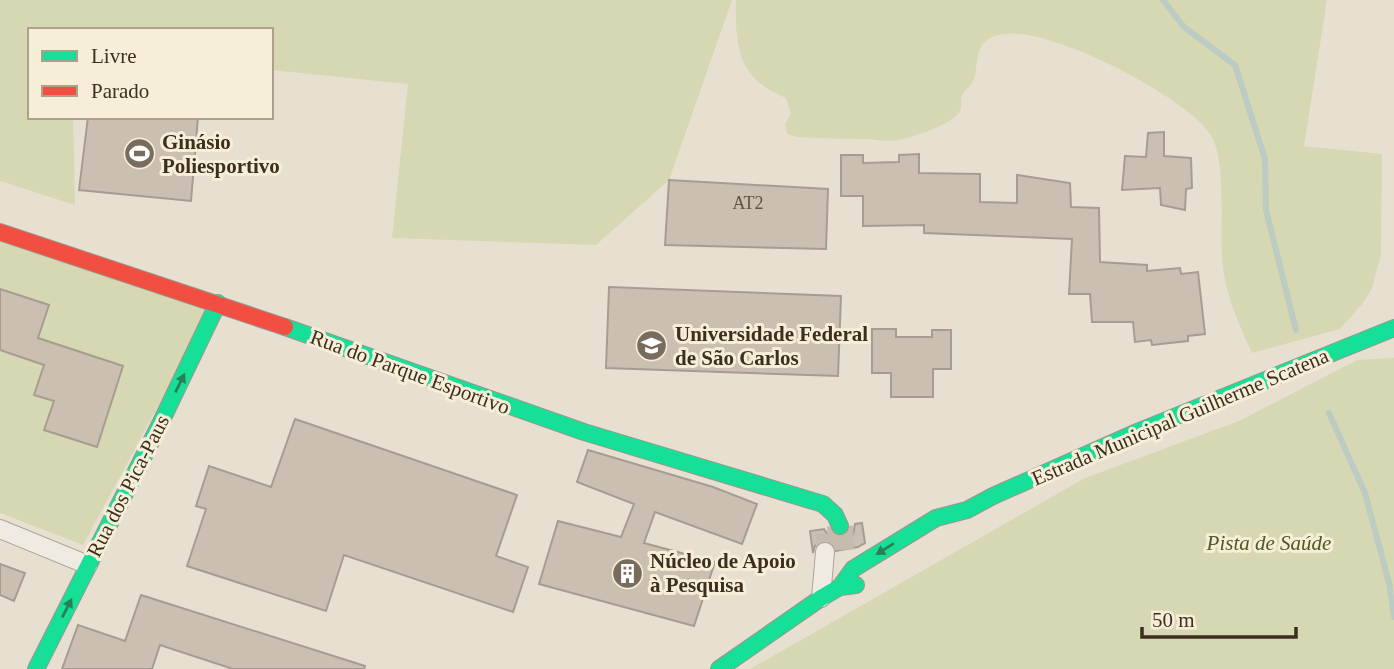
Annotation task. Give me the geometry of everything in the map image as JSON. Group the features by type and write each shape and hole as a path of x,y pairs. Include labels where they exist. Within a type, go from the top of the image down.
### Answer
{"street":[{"name":"Rua do Parque Esportivo","path":"0,232 218,303 569,428 823,504 833,527"},
{"name":"Rua dos Pica-Paus","path":"36,669 218,303"},
{"name":"Estrada Municipal Guilherme Scatena","path":"840,587 853,569 936,518 967,510 1138,432 1394,328"},
{"name":"Estrada Municipal Guilherme Scatena","path":"945,533 967,510"},
{"path":"0,529 88,565"},
{"path":"821,598 825,552"},
{"path":"840,587 841,562"},
{"name":"Estrada Municipal Guilherme Scatena","path":"719,669 821,598 840,587 860,584 871,578"}],"green space":[{"path":"0,0 732,0 669,180 596,245 392,238 408,84 273,70 273,28 28,28 28,119 73,119 75,205 0,181"},
{"path":"736,0 1327,0 1304,146 1382,154 1381,254 1372,288 1363,303 1340,329 1252,353 1232,306 1223,270 1221,178 1216,149 1212,137 1175,102 1110,64 1041,38 1012,33 992,37 981,47 975,77 962,95 960,111 942,125 895,141 798,137 787,134 785,124 791,114 786,98 758,81 743,59 737,32"},
{"path":"0,237 212,306 83,545 0,513"},
{"name":"Pista de Saúde","path":"1394,358 1394,669 750,669 1085,478 1239,421 1357,360"}],"building":[{"name":"Ginásio Poliesportivo","path":"88,119 198,119 191,201 79,190"},
{"path":"1164,132 1164,156 1191,158 1192,188 1186,189 1185,210 1161,205 1160,188 1122,190 1125,156 1146,157 1148,133"},
{"path":"919,154 919,173 980,174 980,202 1017,203 1017,175 1070,183 1071,207 1099,208 1100,262 1147,265 1147,271 1180,268 1181,274 1198,272 1205,334 1188,336 1188,341 1152,345 1151,340 1135,342 1133,322 1092,322 1090,294 1069,294 1072,239 924,233 924,225 863,226 863,196 841,196 841,155 863,155 863,163 899,162 899,155"},
{"path":"669,180 828,189 826,249 665,245"},
{"path":"609,287 841,296 838,376 606,368"},
{"path":"0,289 49,305 38,338 123,366 97,447 44,430 54,401 34,395 44,365 0,350"},
{"path":"872,329 896,329 896,337 932,337 932,330 951,330 951,369 933,369 933,397 891,397 891,373 872,373"},
{"path":"295,419 517,495 496,556 528,567 513,612 344,555 326,611 187,566 206,509 196,506 209,466 271,487"},
{"path":"588,450 713,487 757,504 742,544 655,512 644,543 715,562 694,626 539,584 558,521 621,537 634,504 577,482"},
{"path":"862,523 865,543 836,551 831,542 821,541 815,546 813,553 810,531 824,529 830,538 839,542 853,535 855,524"},
{"path":"0,564 25,573 14,601 0,595"},
{"path":"141,595 365,666 364,669 233,669 160,645 152,669 62,669 78,625 125,641"}],"waterway":[{"path":"1163,0 1184,27 1235,65 1265,159 1266,210 1296,330"},
{"path":"1329,413 1365,493 1389,583 1394,617"}],"tunnel":[{"path":"840,526 841,550"},
{"path":"825,529 825,552"}],"traffic: fast":[{"path":"36,669 218,303"},
{"path":"285,327 584,432 823,504 835,515 840,526"},
{"path":"840,587 853,569 936,518 967,510 1137,432 1394,328"},
{"path":"719,669 821,598 840,587 856,585"}],"traffic: jam":[{"path":"0,232 285,327"}],"place":[{"name":"Ginásio Poliesportivo","path":"139,154"},
{"name":"Universidade Federal de São Carlos","path":"652,346"},
{"name":"Núcleo de Apoio à Pesquisa","path":"627,573"}]}
